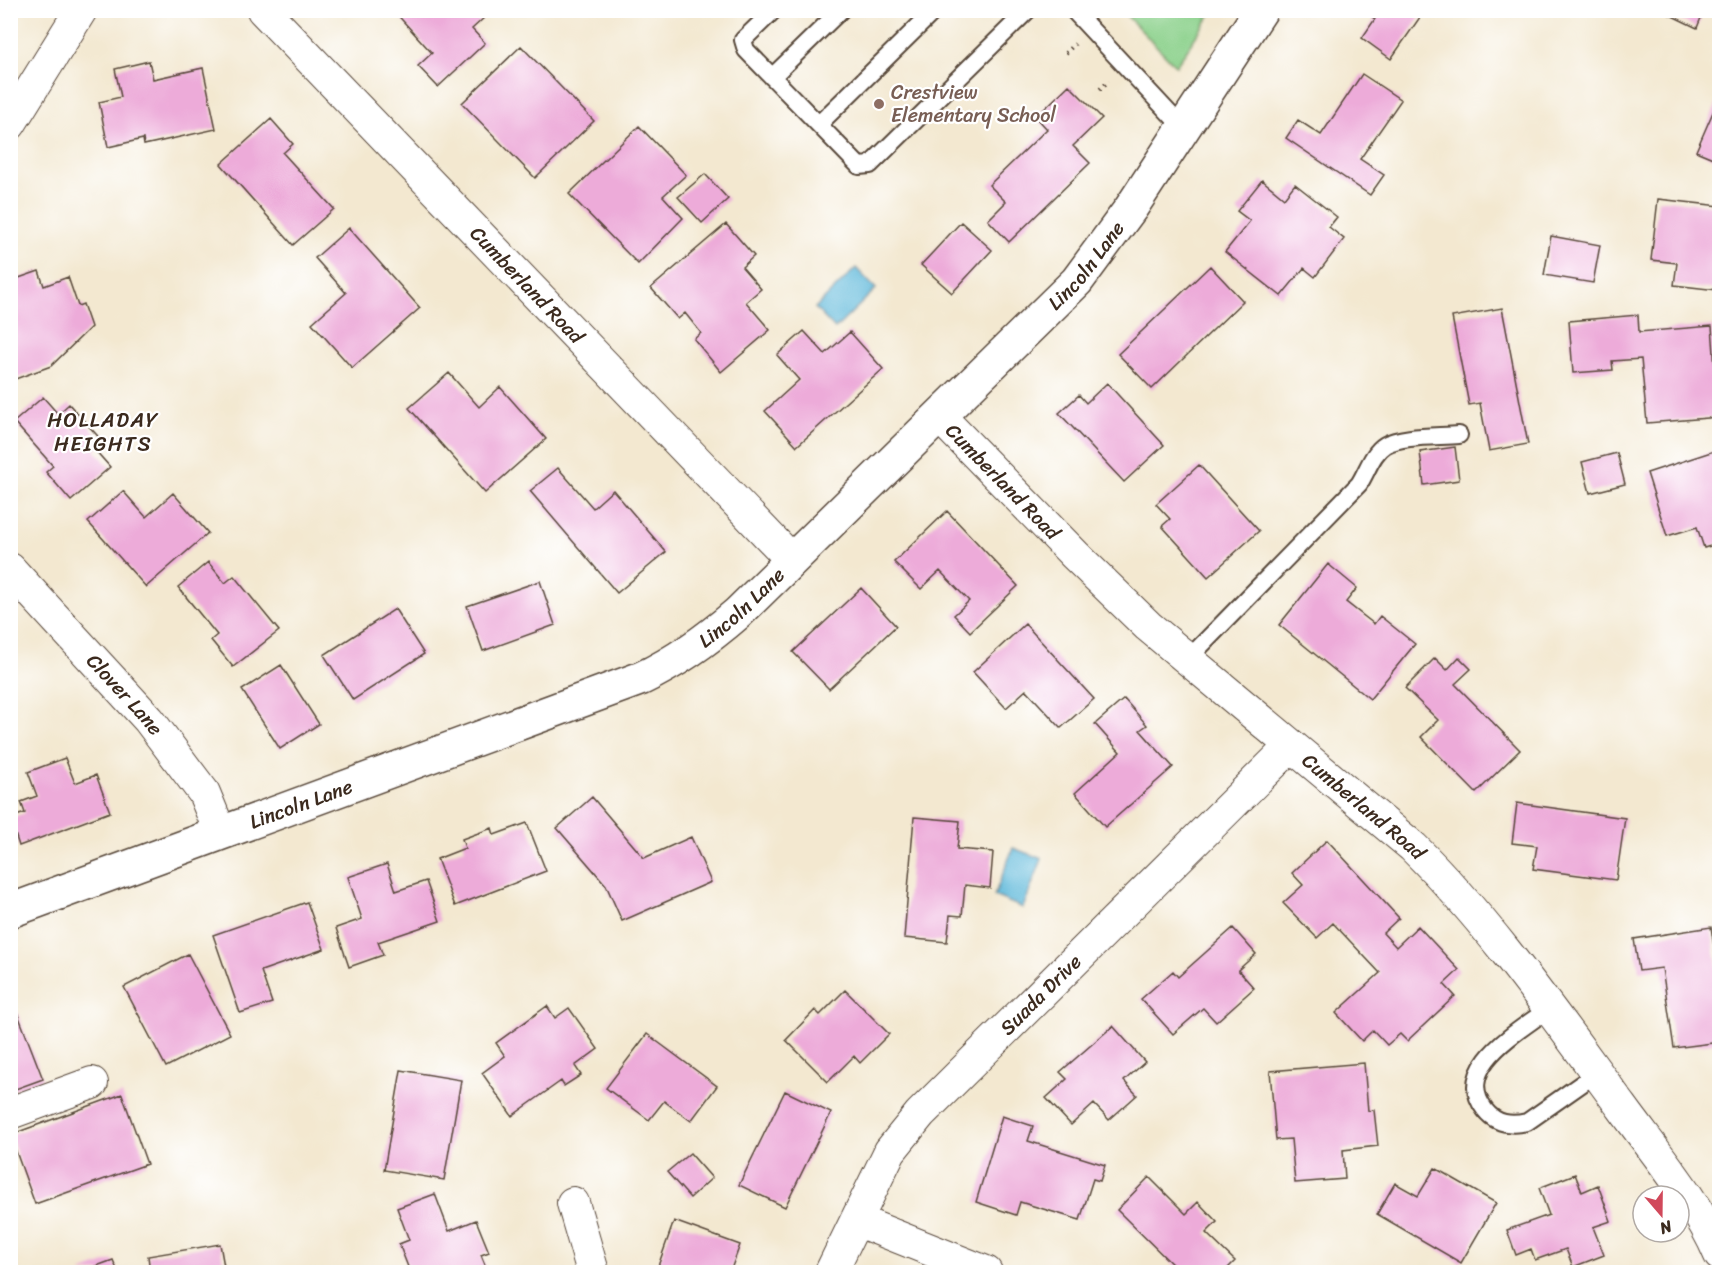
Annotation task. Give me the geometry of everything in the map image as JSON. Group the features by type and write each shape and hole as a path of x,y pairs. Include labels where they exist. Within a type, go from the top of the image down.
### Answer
{"street":[{"path":"10,124 81,10"},
{"name":"Cumberland Road","path":"263,10 792,560"},
{"name":"Lincoln Lane","path":"10,911 642,678 666,666 705,641 940,417 1077,281 1114,233 1261,10"},
{"name":"Cumberland Road","path":"940,417 1111,591 1435,868 1479,918 1597,1073 1685,1193 1719,1255"},
{"name":"Clover Lane","path":"10,569 149,720 204,794 220,832"},
{"name":"Suada Drive","path":"831,1272 890,1152 920,1114 1291,746"},
{"path":"10,1113 92,1083"},
{"path":"573,1203 593,1272"},
{"path":"858,1221 986,1272"}],"lane":[{"path":"774,10 744,40 746,50 859,166 870,165 1028,10"},
{"path":"772,77 840,10"},
{"path":"819,124 935,10"},
{"path":"1073,10 1184,129"},
{"path":"1188,659 1359,484 1374,457 1384,445 1399,441 1459,435"},
{"path":"1548,1009 1488,1057 1479,1068 1476,1081 1482,1105 1491,1117 1513,1125 1527,1122 1597,1073"}],"green space":[{"path":"1122,11 1213,11 1176,66"}],"water":[{"path":"856,268 876,289 835,329 815,308"},
{"path":"1013,848 1042,859 1023,908 994,896"}],"building":[{"path":"393,10 479,10 485,17 472,29 485,43 438,87 418,66 432,53"},
{"path":"1368,10 1425,10 1391,59 1362,38 1375,19 1366,13"},
{"path":"1660,10 1704,10 1697,28"},
{"path":"521,46 594,121 535,178 462,103"},
{"path":"149,61 153,79 203,68 216,129 144,145 143,139 108,147 99,102 121,97 115,69"},
{"path":"1362,74 1401,100 1360,159 1384,175 1370,195 1286,138 1298,120 1321,135"},
{"path":"1069,85 1102,118 1073,146 1090,163 1009,242 988,220 1006,202 989,185 1047,129 1036,117"},
{"path":"1720,96 1720,161 1696,151"},
{"path":"271,119 293,144 283,153 334,209 293,245 221,164"},
{"path":"639,126 686,175 663,196 683,218 638,264 569,194"},
{"path":"705,174 728,199 702,223 678,197"},
{"path":"1262,180 1284,198 1295,184 1337,217 1329,227 1344,239 1315,277 1304,268 1281,296 1225,252 1250,221 1237,211"},
{"path":"1658,199 1720,206 1720,273 1717,290 1674,285 1677,263 1651,260"},
{"path":"961,222 992,250 952,293 921,265"},
{"path":"726,224 754,256 742,267 761,289 746,302 770,330 721,372 694,339 701,333 685,313 678,319 651,288"},
{"path":"349,228 420,308 352,368 312,323 346,293 315,258"},
{"path":"1551,236 1600,245 1593,283 1544,275"},
{"path":"1210,266 1243,301 1152,389 1118,354"},
{"path":"39,271 44,286 68,277 78,306 83,304 91,327 51,366 10,381 10,296 17,294 13,280"},
{"path":"1502,308 1528,444 1489,451 1480,403 1469,405 1452,317"},
{"path":"1638,315 1639,332 1712,326 1715,368 1720,368 1720,417 1647,423 1641,359 1612,361 1613,370 1573,373 1569,321"},
{"path":"804,331 825,354 850,332 883,369 797,446 765,411 799,380 777,355"},
{"path":"449,373 479,407 500,387 546,439 485,493 409,408"},
{"path":"1107,383 1164,445 1124,482 1059,413 1079,395 1086,403"},
{"path":"43,397 58,414 69,404 104,443 95,450 110,467 71,501 46,472 53,466 14,422"},
{"path":"1455,447 1459,480 1424,485 1420,452"},
{"path":"1720,449 1720,543 1704,548 1697,527 1667,536 1647,473"},
{"path":"1617,453 1625,484 1590,493 1582,462"},
{"path":"1199,465 1259,531 1208,577 1162,526 1170,519 1156,504"},
{"path":"558,468 593,508 613,490 666,552 617,593 530,491"},
{"path":"123,491 146,517 173,493 208,533 146,587 88,522"},
{"path":"947,511 1018,586 970,632 954,615 969,601 940,571 921,589 894,562"},
{"path":"208,562 225,583 234,576 279,631 233,667 211,640 217,635 178,587"},
{"path":"1328,564 1357,588 1346,602 1374,624 1380,616 1415,644 1370,699 1279,625"},
{"path":"540,581 555,625 483,651 467,606"},
{"path":"861,588 896,626 829,689 793,652"},
{"path":"395,609 424,654 353,700 324,655"},
{"path":"1025,624 1094,699 1061,728 1026,690 1006,708 973,672"},
{"path":"1459,657 1471,669 1455,684 1520,750 1476,793 1421,737 1438,720 1405,688 1435,658 1447,670"},
{"path":"281,665 319,724 280,749 242,690"},
{"path":"1124,699 1147,725 1140,730 1173,767 1105,827 1075,793 1120,752 1095,724"},
{"path":"65,758 75,783 96,775 110,812 19,846 10,818 25,813 21,802 37,796 28,772"},
{"path":"592,797 644,858 691,837 711,882 622,921 606,885 557,828"},
{"path":"1517,803 1625,818 1616,880 1533,869 1537,846 1512,843"},
{"path":"914,817 960,821 957,849 993,852 990,888 965,885 962,916 950,915 947,942 904,938"},
{"path":"527,823 546,871 455,906 437,859 465,848 462,839 492,828 494,835"},
{"path":"1327,840 1399,918 1383,933 1396,947 1418,926 1459,970 1444,984 1455,996 1407,1041 1400,1034 1387,1045 1373,1030 1362,1041 1336,1013 1380,973 1333,923 1317,938 1283,903 1303,885 1292,873"},
{"path":"387,864 396,891 426,881 440,921 378,942 383,955 349,967 336,928 362,919 348,877"},
{"path":"307,902 324,949 261,971 272,1003 240,1013 213,935"},
{"path":"1711,927 1720,985 1720,1042 1674,1048 1662,968 1639,971 1634,939"},
{"path":"1233,928 1256,954 1238,970 1254,988 1216,1022 1203,1008 1173,1034 1141,999 1173,971 1178,977"},
{"path":"188,954 230,1034 166,1067 124,987"},
{"path":"845,990 889,1034 860,1063 854,1056 828,1082 786,1040 815,1010 820,1015"},
{"path":"547,1006 555,1018 569,1008 598,1049 575,1066 581,1075 564,1086 561,1081 512,1116 482,1073 505,1056 496,1043"},
{"path":"17,1012 43,1079 10,1091 10,1014"},
{"path":"1113,1026 1145,1062 1124,1081 1137,1095 1109,1120 1094,1104 1071,1125 1046,1098 1067,1079 1060,1072"},
{"path":"647,1034 717,1086 691,1121 664,1101 649,1120 606,1088"},
{"path":"1364,1063 1368,1111 1374,1110 1378,1146 1343,1150 1345,1179 1295,1183 1291,1139 1276,1140 1270,1071"},
{"path":"401,1070 461,1080 444,1180 384,1170"},
{"path":"785,1091 831,1113 785,1207 739,1185"},
{"path":"122,1094 147,1164 35,1204 10,1135"},
{"path":"1002,1116 1033,1126 1028,1141 1105,1165 1100,1181 1093,1179 1080,1220 1020,1202 1016,1215 976,1202"},
{"path":"690,1153 712,1178 690,1198 667,1172"},
{"path":"1435,1168 1496,1203 1461,1263 1377,1214 1395,1183 1418,1196"},
{"path":"1575,1174 1582,1192 1598,1185 1611,1221 1593,1227 1604,1255 1573,1267 1566,1249 1535,1260 1531,1249 1516,1255 1507,1230 1549,1215 1539,1188"},
{"path":"1149,1177 1186,1214 1198,1202 1217,1222 1206,1233 1235,1261 1224,1272 1180,1272 1117,1210"},
{"path":"435,1194 449,1231 476,1220 489,1252 481,1255 488,1272 410,1272 399,1244 409,1240 397,1208"},
{"path":"674,1221 740,1245 730,1272 666,1272 657,1269"},
{"path":"220,1244 225,1272 150,1272 148,1256"},
{"path":"113,1260 118,1272 80,1272"}],"place":[{"name":"Crestview Elementary School","path":"879,104"}],"district":[{"name":"HOLLADAY HEIGHTS","path":"103,432"}]}
